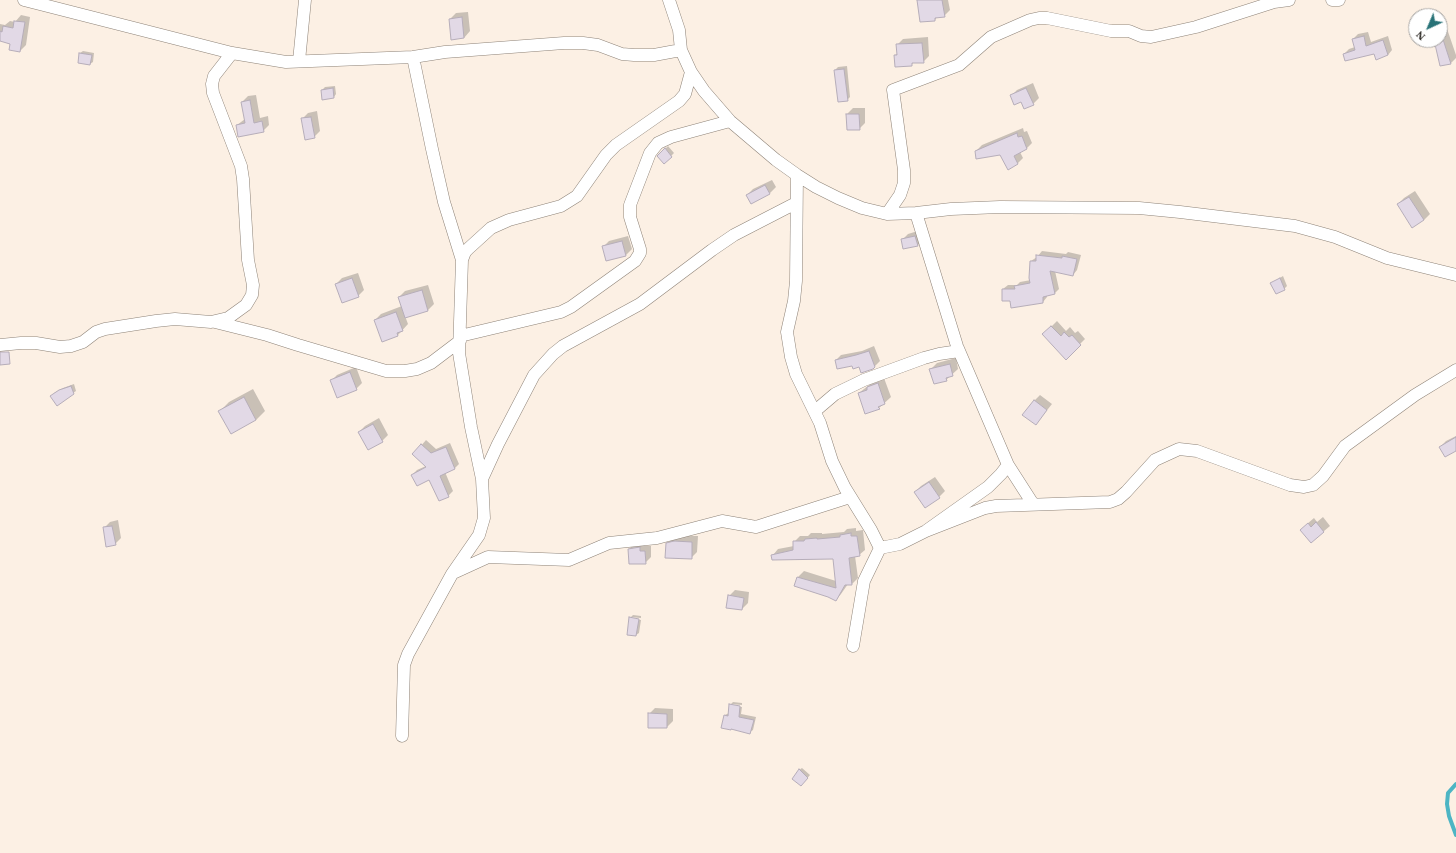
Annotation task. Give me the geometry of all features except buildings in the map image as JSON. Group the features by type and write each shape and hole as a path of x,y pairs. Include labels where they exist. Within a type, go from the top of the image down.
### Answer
{"street":[{"path":"24,0 232,52 286,62 413,57 445,52 564,43 598,45 622,54 634,55 654,55 681,50"},
{"path":"299,61 305,0"},
{"path":"669,0 679,30 681,50 691,72 704,91 730,121 796,176 838,198 862,208 888,214 916,213 951,209 1008,207 1139,208 1211,216 1295,226 1335,237 1387,258 1456,275"},
{"path":"888,214 900,195 904,183 904,170 892,90 959,65 991,37 1030,20 1039,18 1046,18 1111,31 1128,31 1141,36 1151,37 1196,27 1274,2 1289,0"},
{"path":"1332,0 1339,0"},
{"path":"212,322 228,318 246,305 252,295 253,285 248,260 241,166 213,93 212,84 214,76 232,52"},
{"path":"402,736 404,665 408,654 452,574 479,535 483,526 484,518 482,478 469,412 460,353 462,260 446,208 413,57"},
{"path":"462,260 465,252 492,228 509,220 561,206 577,196 606,155 616,145 680,101 685,94 691,72"},
{"path":"0,345 36,343 60,347 71,346 83,342 96,332 105,329 175,319 212,322 267,335 298,346 386,371 418,369 431,363 460,338 561,312 571,307 635,261 640,253 640,248 630,217 630,204 650,153 658,143 671,137 730,121"},
{"path":"796,176 796,281 794,301 787,332 788,343 796,374 820,423 832,461 850,497 871,530 880,548"},
{"path":"482,478 534,375 553,354 563,346 640,304 734,235 796,203"},
{"path":"916,213 959,352 1008,465 1033,504"},
{"path":"815,411 835,394 864,380 924,358 939,354 959,352"},
{"path":"880,548 900,544 926,531 985,508 1033,504 1110,502 1118,499 1126,492 1155,460 1180,449 1197,451 1290,486 1304,487 1313,485 1323,476 1345,446 1415,395 1456,370"},
{"path":"926,531 988,486 1008,465"},
{"path":"452,574 488,558 569,560 609,543 657,538 722,521 756,527 850,497"},
{"path":"852,646 864,581 880,548"}],"waterway":[{"path":"1456,784 1448,793 1447,804 1449,816 1456,835"}]}
